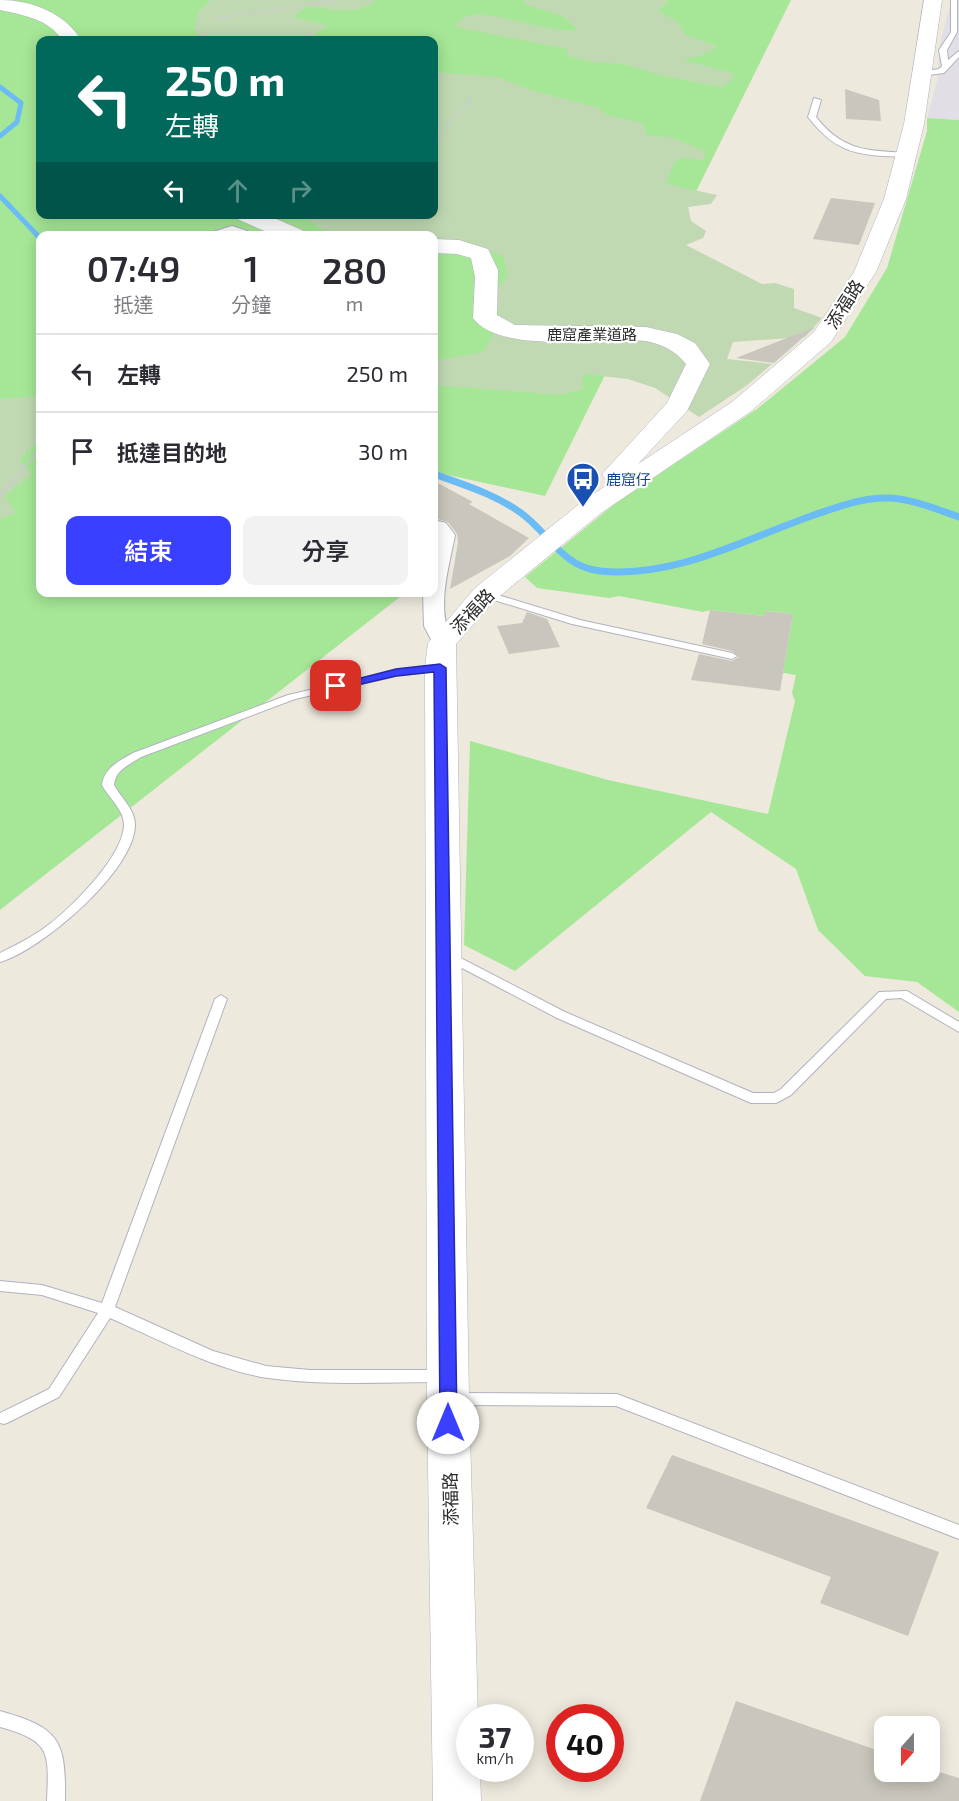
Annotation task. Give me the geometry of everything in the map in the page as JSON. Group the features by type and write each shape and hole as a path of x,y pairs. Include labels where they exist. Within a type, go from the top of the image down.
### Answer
{"street":[{"name":"添福路","path":"457,1801 448,1388 441,655 485,594 592,507 741,407 823,337 865,272 895,199 906,155 934,70 933,0"},
{"path":"0,4 55,21 63,26 69,36"},
{"path":"257,219 284,231"},
{"name":"鹿窟產業道路","path":"438,246 459,247 480,254 488,276 483,306 484,318 507,331 544,335 626,333 652,335 685,344 694,352 698,364 678,406 610,479 592,507"},
{"path":"438,529 445,535 438,568"},
{"path":"433,597 434,626 441,655"}],"lane":[{"path":"934,70 954,32 954,0"},
{"path":"934,70 959,53"},
{"path":"817,100 812,117 835,144 864,151 906,155"},
{"path":"222,231 232,228 242,231"},
{"path":"485,594 540,613 620,634 732,656"},
{"path":"0,958 46,933 76,906 112,864 127,840 130,827 126,812 111,791 107,781 108,774 115,766 137,755 292,697 387,675 441,655"},
{"path":"444,953 561,1015 751,1098 776,1098 786,1092 883,995 903,994 959,1028"},
{"path":"4,1418 54,1393 107,1310 221,999"},
{"path":"0,1286 42,1290 107,1310 209,1356 266,1372 310,1376 368,1374 448,1388 617,1400 959,1532"},
{"path":"0,1719 43,1733 55,1749 56,1801"}],"path":[{"path":"213,19 338,0"},
{"path":"438,140 453,118 470,102 469,94"},
{"path":"0,495 36,454"}],"shaded area":[{"path":"955,0 959,0 959,120 927,118 937,82 940,44 949,9"}],"green space":[{"path":"0,0 791,0 545,496 438,473 438,231 36,231 36,597 400,597 0,910"},
{"path":"211,0 376,0 369,5 352,10 306,7 293,17 328,26 314,36 199,36 194,28 198,12"},
{"path":"523,0 669,0 658,11 677,21 684,34 718,47 700,56 681,59 734,74 731,81 720,87 660,75 624,64 593,62 568,56 567,49 456,27 456,24 468,16 484,15 550,28 578,30 563,16 527,5"},
{"path":"438,72 497,77 534,91 596,107 608,115 642,123 647,136 670,137 705,151 704,160 680,158 673,165 666,184 717,195 711,204 688,207 691,221 706,231 703,238 686,245 762,284 775,283 794,289 794,308 822,318 805,337 733,342 727,359 772,364 746,386 699,417 655,388 628,379 583,374 583,389 560,395 438,385 438,360 483,352 502,321 493,294 508,276 503,256 468,241 438,241 438,231 325,231 306,219 438,219"},
{"path":"927,118 959,120 959,1012 917,982 865,976 818,930 796,869 711,812 515,971 464,945 470,741 608,780 768,814 795,701 792,693 796,675 783,673 793,614 766,611 765,616 710,610 703,612 619,596 609,598 537,588 525,577 617,502 757,409 845,337 887,268 927,131"},
{"path":"36,396 36,443 19,461 32,474 5,496 16,513 0,519 0,399"}],"building":[{"path":"845,89 879,100 881,121 846,119"},
{"path":"831,198 875,203 859,245 813,239"},
{"path":"815,327 774,363 736,358"},
{"path":"438,483 473,502 469,504 529,538 510,556 450,589 458,543 457,534 448,522 438,519"},
{"path":"710,610 765,616 765,611 793,614 780,691 691,680 699,654 732,661 739,657 732,651 702,644"},
{"path":"527,612 547,619 560,647 509,654 497,626 522,623"},
{"path":"672,1455 939,1552 908,1636 820,1603 831,1577 646,1508"},
{"path":"736,1701 874,1749 874,1782 940,1782 940,1772 959,1778 959,1801 700,1801"}],"waterway":[{"path":"0,87 21,103 17,122 0,136"},
{"path":"0,196 36,234"},
{"path":"438,475 501,500 531,521 566,556 587,568 600,571 628,572 682,563 814,515 870,499 907,500 959,517"}],"place":[{"name":"鹿窟仔","path":"583,508"}],"route":[{"path":"336,686 396,673 440,668 448,1423"}]}
